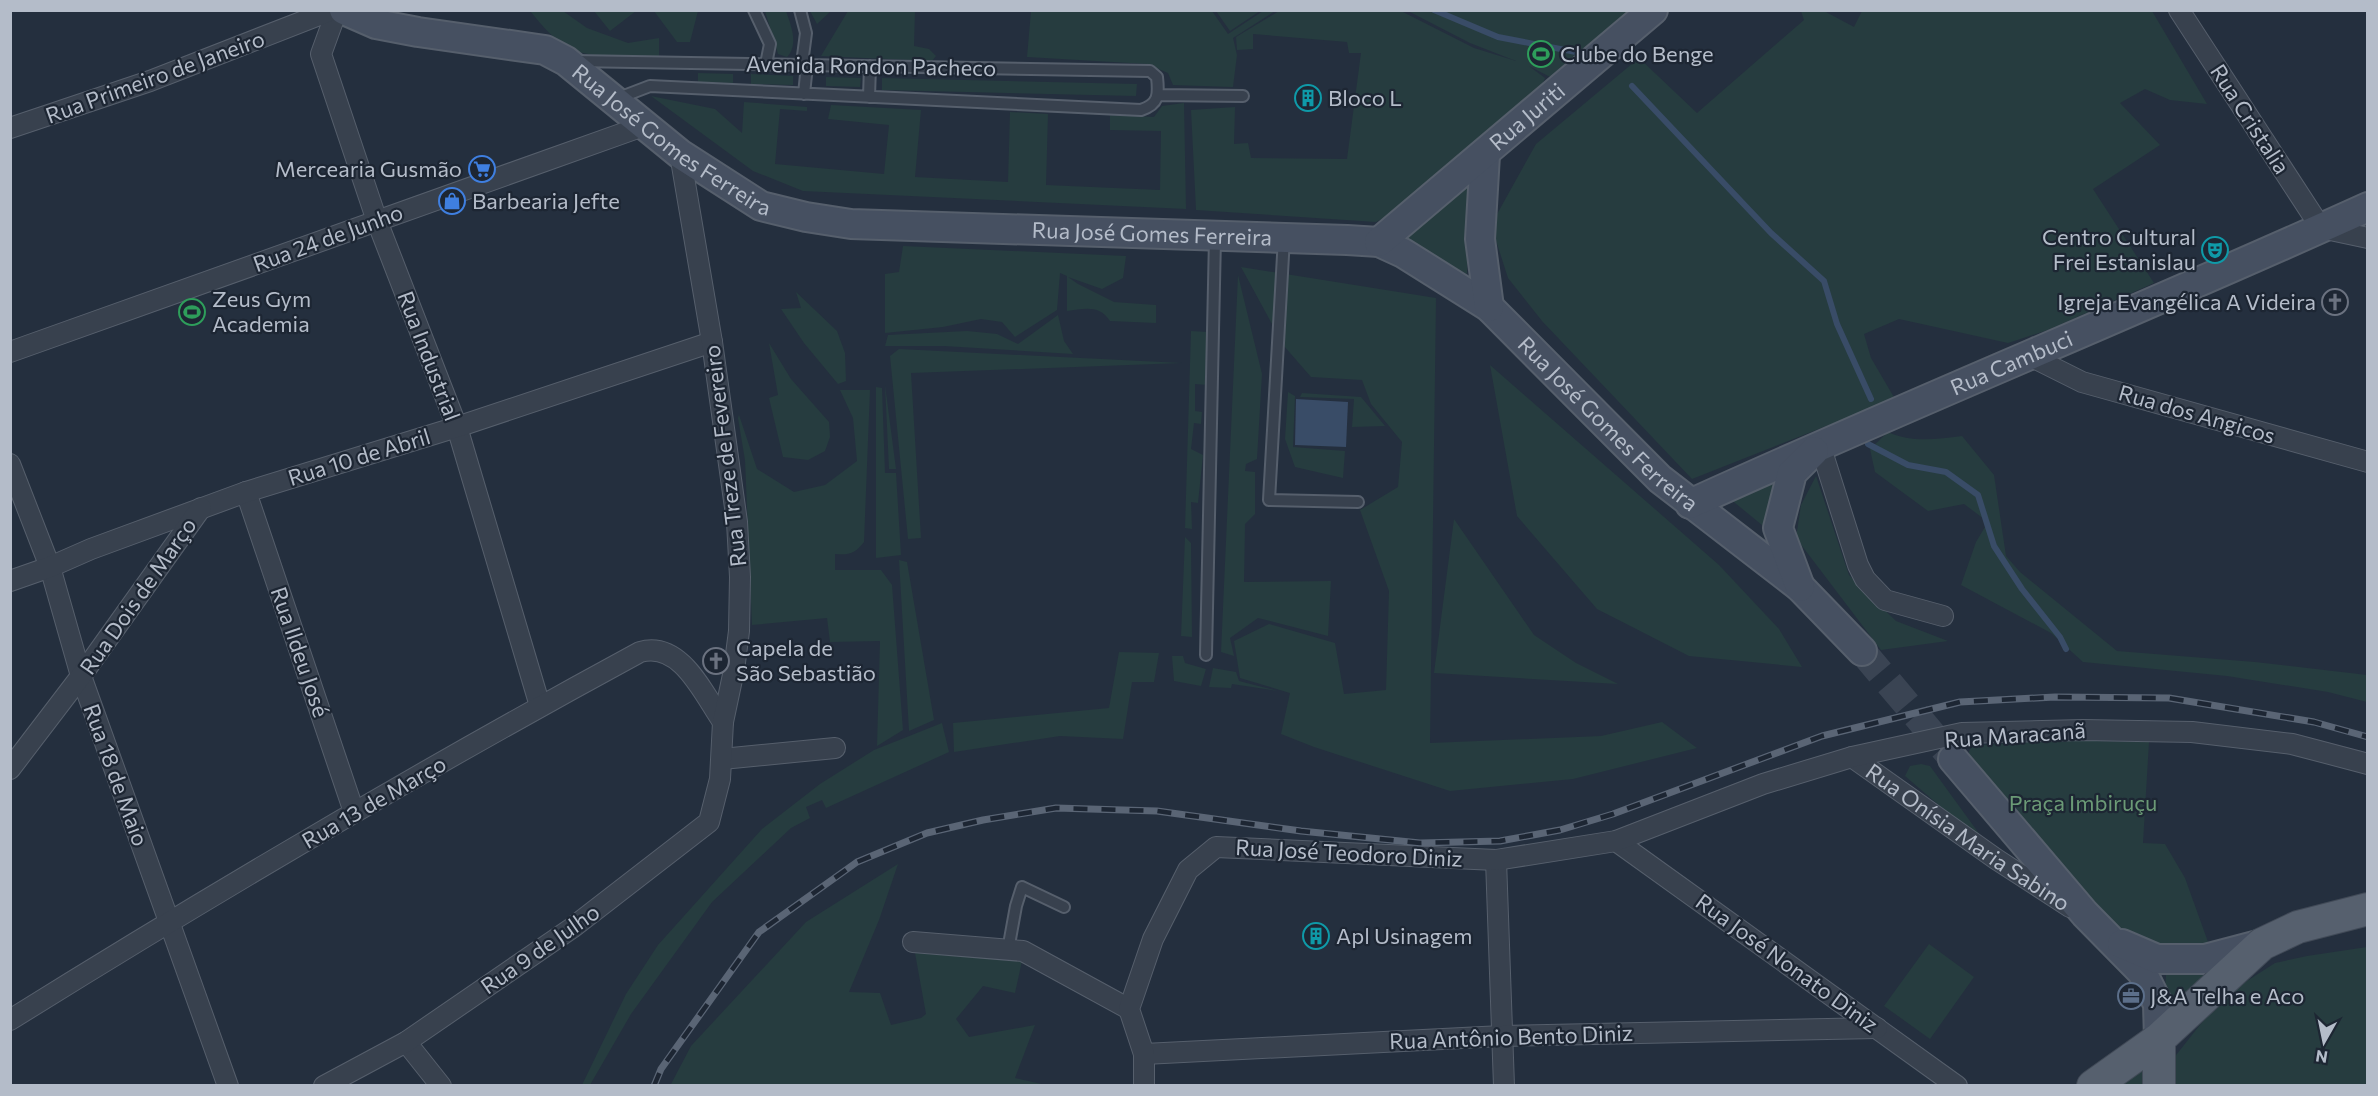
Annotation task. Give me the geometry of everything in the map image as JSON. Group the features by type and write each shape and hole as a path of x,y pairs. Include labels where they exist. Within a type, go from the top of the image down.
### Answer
{"main road":[{"path":"2093,1086 2159,1039 2262,944 2298,927 2366,905"},
{"path":"2159,1039 2159,1086"}],"street":[{"name":"Rua Primeiro de Janeiro","path":"10,128 150,81 332,10"},
{"name":"Rua Industrial","path":"338,10 321,54 377,221 457,427 540,706"},
{"name":"Rua José Gomes Ferreira","path":"344,10 376,24 418,33 545,50 566,61 680,154 761,206 806,217 851,224 1215,234 1379,242 1404,253 1489,307 1660,479 1800,587 1862,651"},
{"name":"Rua Juriti","path":"1379,242 1485,155 1653,10"},
{"name":"Rua Cristalia","path":"2179,10 2321,228"},
{"name":"Rua 24 de Junho","path":"10,352 646,125"},
{"name":"Rua Treze de Fevereiro","path":"680,154 711,342 737,522 740,577 736,651 723,722 721,769"},
{"name":"Rua Juriti","path":"1485,155 1480,239 1489,307"},
{"name":"Rua Cambuci","path":"1690,504 1820,445 2030,356 2367,207"},
{"path":"2321,228 2367,238"},
{"name":"Rua 10 de Abril","path":"10,581 246,492 457,427 711,342"},
{"name":"Rua dos Angicos","path":"2030,356 2082,382 2367,462"},
{"path":"1800,587 1778,528 1792,473 1820,445 1858,565 1865,579 1885,600 1943,616"},
{"name":"Rua 18 de Maio","path":"10,464 50,567 81,676 228,1086"},
{"name":"Rua Ildeu José","path":"246,492 354,812"},
{"name":"Rua Dois de Março","path":"10,769 81,676 201,508"},
{"name":"Rua 13 de Março","path":"10,1020 168,922 354,812 640,652 651,648 669,653 686,667 723,722"},
{"name":"Rua Maracanã","path":"1496,860 1616,841 1763,784 1852,757 1962,733 2096,729 2192,732 2292,744 2367,764"},
{"path":"721,769 835,748"},
{"name":"Rua Onísia Maria Sabino","path":"1852,757 1996,860 2085,914"},
{"name":"Rua Onísia Maria Sabino","path":"1953,759 2085,914 2142,972 2158,1004 2159,1039"},
{"name":"Rua 9 de Julho","path":"324,1086 406,1041 572,928 709,822 721,769"},
{"name":"Rua José Nonato Diniz","path":"1616,841 1957,1086"},
{"name":"Rua José Teodoro Diniz","path":"1129,1009 1153,939 1188,870 1215,847 1496,860"},
{"path":"1496,860 1504,1086"},
{"name":"Rua Onísia Maria Sabino","path":"2109,938 2157,959 2205,959 2262,944"},
{"path":"914,942 1023,951 1129,1009 1144,1054 1144,1086"},
{"name":"Rua Antônio Bento Diniz","path":"1144,1054 1502,1036 1877,1028"},
{"path":"406,1041 441,1086"}],"lane":[{"path":"754,10 770,44 766,64"},
{"path":"800,10 806,33 803,56 807,65 804,94"},
{"name":"Avenida Rondon Pacheco","path":"566,61 1150,71 1157,77 1159,95 1150,107 1141,110 650,86 615,100"},
{"path":"869,97 870,66"},
{"path":"1159,95 1243,96"},
{"path":"1206,655 1215,234"},
{"path":"1284,237 1269,500 1358,502"},
{"path":"1008,950 1022,887 1064,907"}],"green space":[{"path":"915,10 914,46 929,49 936,56 932,61 821,56 848,11"},
{"path":"530,11 563,11 587,28 628,43 659,38 659,56 603,56 571,49 554,37"},
{"path":"594,11 636,11 610,31"},
{"path":"654,11 698,11 690,42 677,42"},
{"path":"765,11 786,11 793,41 791,52 787,57 778,54"},
{"path":"810,11 831,11 817,24"},
{"path":"1031,11 1212,11 1228,34 1263,11 1275,11 1233,38 1237,55 1233,87 1173,85 1168,73 1147,64 1027,57"},
{"path":"1216,11 1260,11 1230,31"},
{"path":"1279,11 1401,11 1474,48 1516,61 1470,43 1408,11 1635,11 1554,79 1529,66 1545,78 1543,83 1404,207 1376,222 1196,210 1191,110 1235,107 1234,144 1248,143 1251,158 1347,159 1361,53 1349,53 1347,42 1253,34 1253,49 1237,50 1236,37"},
{"path":"1801,11 1824,11 1854,27 1862,11 2152,11 2207,104 2170,100 2145,89 2120,103 2160,145 2093,189 2154,283 2048,330 2008,343 1899,319 1864,334 1871,358 1895,399 1692,479 1542,321 1508,278 1491,225 1536,144 1639,58 1697,113 1804,20"},
{"path":"698,73 733,74 733,83 698,82"},
{"path":"751,74 793,76 793,85 751,84"},
{"path":"826,77 861,78 860,87 826,86"},
{"path":"882,78 1137,84 1136,96 882,90"},
{"path":"651,96 715,109 742,133 744,102 807,107 807,111 780,109 775,164 884,174 889,125 828,119 831,105 921,110 915,177 1008,182 1010,112 1048,114 1046,185 1160,190 1161,131 1110,130 1110,115 1154,117 1162,106 1184,103 1186,209 803,191 753,171"},
{"path":"1470,181 1467,274 1403,242"},
{"path":"903,246 1126,256 1123,278 1102,289 1068,277 1114,302 1156,305 1156,323 1110,321 1101,312 1091,309 1067,311 1067,276 1060,273 1057,310 1015,337 1002,322 981,319 943,327 885,333 885,274 899,272"},
{"path":"1241,267 1436,298 1430,743 1601,736 1662,722 1697,748 1573,779 1450,791 1281,734 1290,693 1240,678 1234,641 1269,624 1335,643 1344,694 1386,690 1389,591 1360,510 1398,487 1402,442 1371,404 1362,380 1311,377 1284,346"},
{"path":"1238,275 1262,374 1257,459 1246,464 1245,471 1255,472 1255,514 1245,524 1244,582 1331,581 1328,636 1258,618 1230,638 1234,656 1221,652"},
{"path":"796,292 837,331 845,353 846,381 838,384 804,343 781,309 801,308"},
{"path":"1058,315 1064,341 1073,354 944,346 885,346 888,335 967,331 997,334 1018,344"},
{"path":"1191,331 1208,332 1207,385 1195,384 1195,411 1202,412 1201,424 1194,423 1191,449 1203,455 1198,503 1191,502 1192,529 1185,528"},
{"path":"769,343 791,379 829,422 830,437 825,451 808,460 783,457 769,398 778,395"},
{"path":"899,349 1182,363 911,373 921,538 908,539 890,356"},
{"path":"1490,365 1719,565 1779,629 1802,667 1689,656 1597,609 1517,516"},
{"path":"885,385 896,469 889,469"},
{"path":"876,387 882,388 885,473 896,473 901,555 876,558"},
{"path":"840,390 870,390 864,542 851,553 835,554 835,570 881,570 892,585 903,730 877,746 880,641 830,642 827,618 752,625 745,460 739,415 757,469 794,492 825,485 857,461 853,418"},
{"path":"1288,392 1295,396 1293,447 1345,451 1343,478 1295,467 1285,439"},
{"path":"1302,393 1361,397 1385,426 1352,427 1354,399 1300,397"},
{"path":"1888,432 1915,439 1962,436 1994,475 2006,556 2020,572 2117,651 2255,662 2367,675 2367,702 2328,692 2227,676 2083,662 2051,633 1961,585 1976,542 1988,522 1964,504 1928,511 1875,472 1870,449"},
{"path":"1780,475 1768,530 1729,498"},
{"path":"1816,476 1849,575 1896,621 1948,641 1881,650 1796,538 1801,505"},
{"path":"1454,519 1534,635 1576,663 1618,684 1434,673"},
{"path":"1185,537 1191,543 1192,637 1181,636"},
{"path":"899,560 907,562 934,720 909,731"},
{"path":"1119,652 1159,653 1154,682 1132,682 1123,739 1060,736 954,752 953,723 1109,708"},
{"path":"1172,656 1183,656 1185,663 1206,669 1201,686 1174,681"},
{"path":"1213,668 1236,672 1239,681 1278,691 1232,684 1231,688 1209,687"},
{"path":"942,723 949,752 826,808 822,800 806,807 810,818 791,828 712,902 631,1014 590,1085 582,1085 626,994 658,945 762,829 820,784 874,750"},
{"name":"Praça Imbiruçu","path":"2042,740 2149,742 2143,843 2165,844 2185,878 2208,942 2183,951 2171,951 2122,931 2058,867 1968,755 1971,746"},
{"path":"1921,764 1930,766 1991,850 1905,776 1910,766"},
{"path":"898,864 879,920 849,992 880,993 891,1025 921,1018 926,1014 915,953 1022,961 1015,993 983,986 956,1019 969,1037 1035,1025 1015,1078 1046,1085 670,1086 691,1046 806,922"},
{"path":"1929,944 1974,977 1930,1039 1884,1006"},
{"path":"2367,947 2367,1085 2173,1086 2169,1064 2222,997 2275,963"},
{"path":"2225,962 2163,1016 2165,966"},
{"path":"2148,1063 2155,1086 2114,1086"}],"water":[{"path":"1296,399 1348,402 1346,447 1295,445"}],"waterway":[{"path":"1434,10 1498,37 1576,52"},
{"path":"1632,86 1771,233 1824,281 1837,324 1871,399"},
{"path":"1868,444 1908,465 1946,472 1978,495 1994,546 2022,589 2060,637 2066,649"}],"tunnel":[{"path":"1862,651 1953,759"}],"railway":[{"path":"654,1086 661,1069 759,932 857,862 927,833 983,820 1056,808 1157,811 1301,831 1420,843 1500,841 1560,830 1613,814 1822,736 1960,702 2055,697 2169,698 2314,722 2368,737"}],"place":[{"name":"Clube do Benge","path":"1541,54"},
{"name":"Bloco L","path":"1308,98"},
{"name":"Mercearia Gusmão","path":"482,169"},
{"name":"Barbearia Jefte","path":"452,201"},
{"name":"Centro Cultural Frei Estanislau","path":"2215,250"},
{"name":"Igreja Evangélica A Videira","path":"2335,302"},
{"name":"Zeus Gym Academia","path":"192,312"},
{"name":"Capela de São Sebastião","path":"716,661"},
{"name":"Apl Usinagem","path":"1316,936"},
{"name":"J&A Telha e Aco","path":"2131,996"}]}
